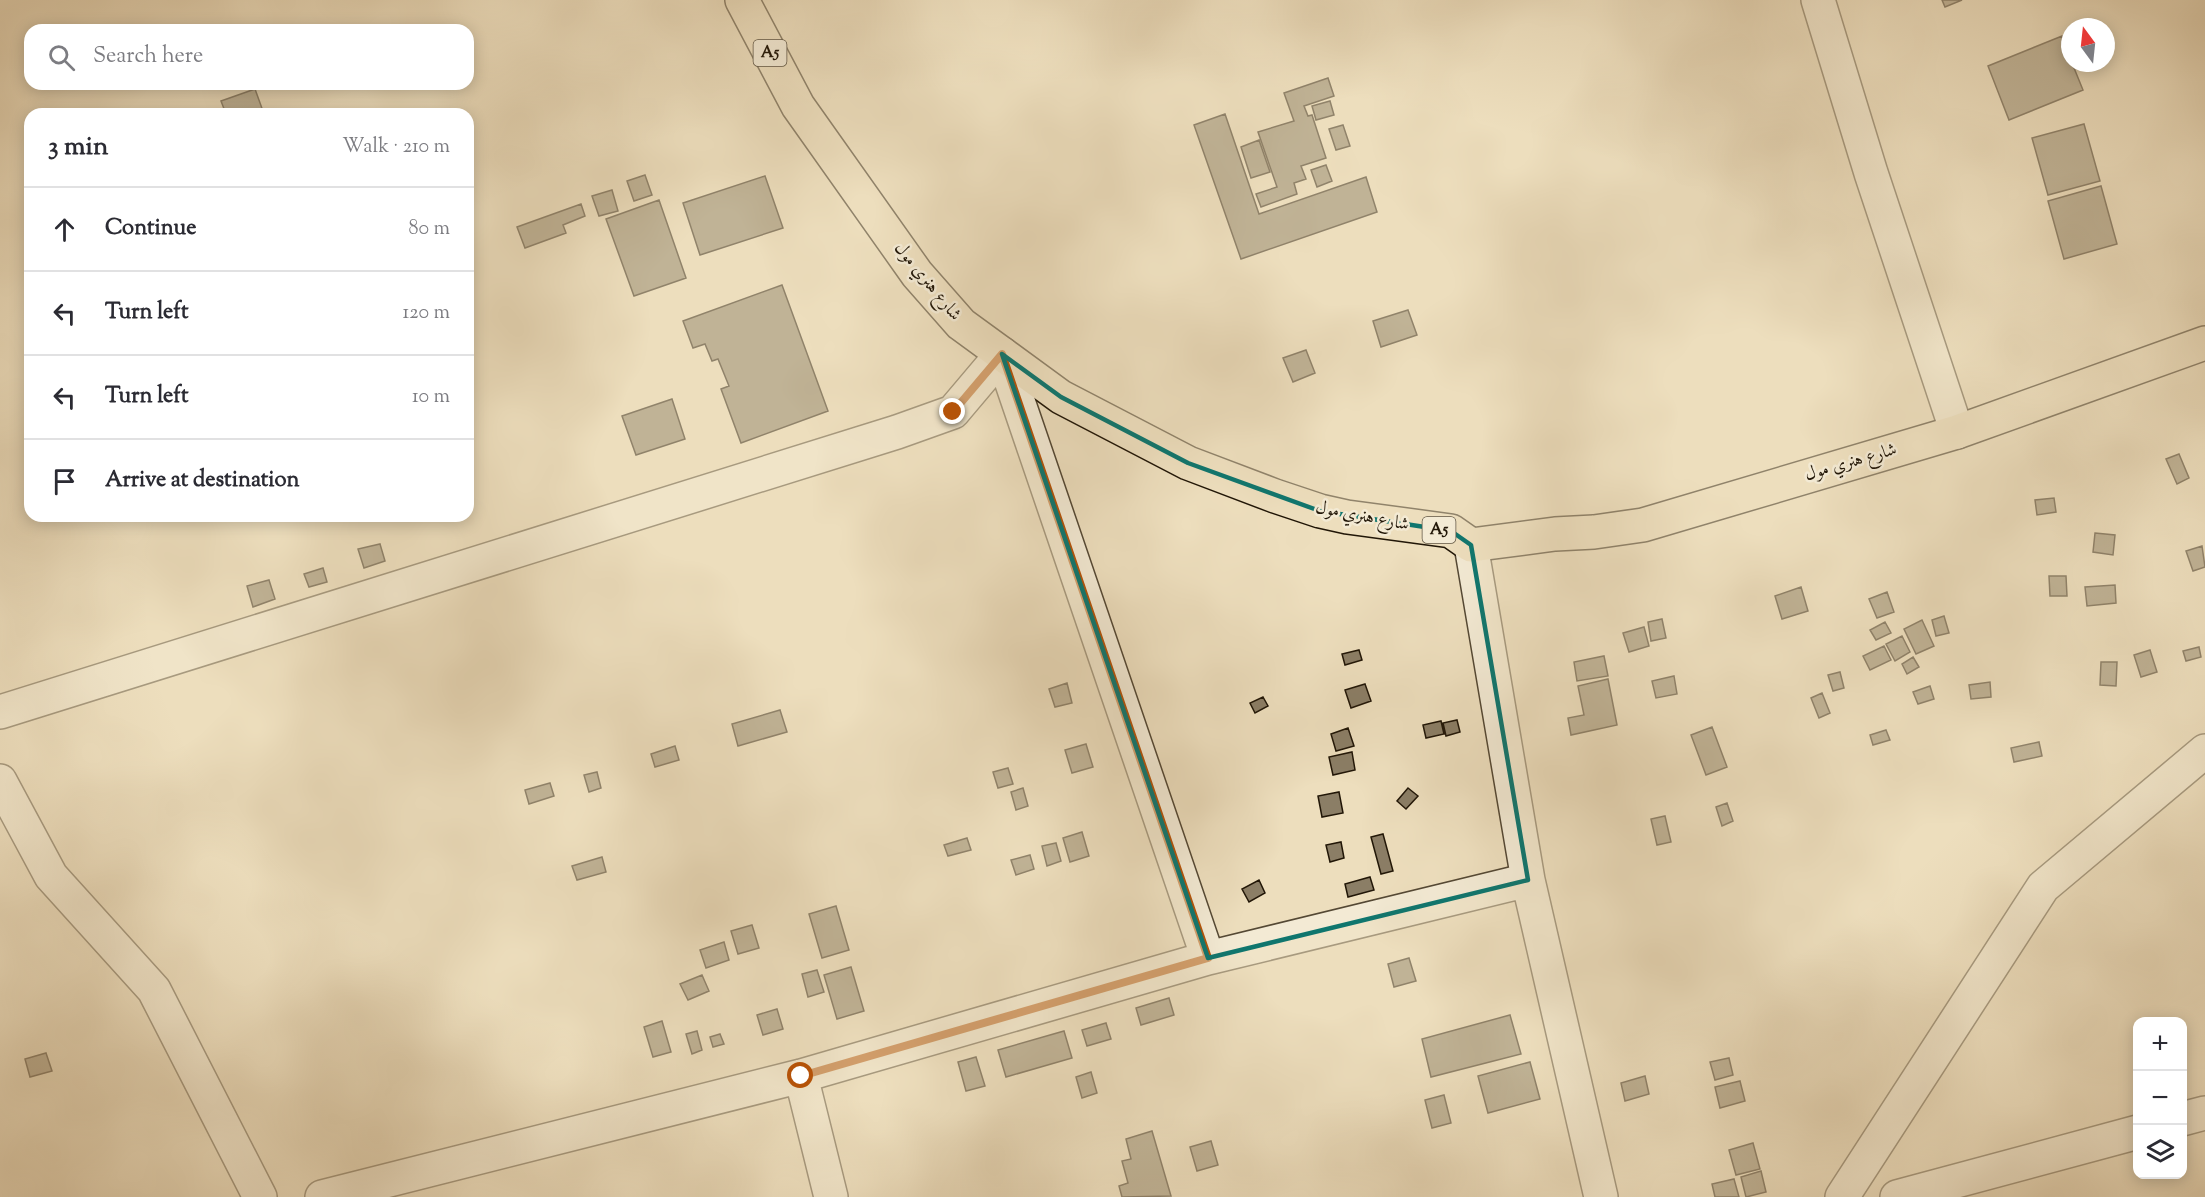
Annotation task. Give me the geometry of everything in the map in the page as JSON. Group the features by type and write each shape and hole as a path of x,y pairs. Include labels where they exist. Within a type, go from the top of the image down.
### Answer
{"highway":[{"name":"شارع هنري مول","path":"742,0 798,106 917,274 961,324 1061,397 1188,463 1320,511 1450,531 1471,544 1642,525 1957,432 2205,343"}],"street":[{"path":"1818,0 1871,173 1957,432"},
{"path":"0,712 874,439 953,412 1002,354"},
{"path":"1002,354 1208,958"},
{"path":"1471,544 1528,880 1601,1197"},
{"path":"1842,1197 2043,886 2205,751"},
{"path":"0,781 51,876 154,990 260,1197"},
{"path":"322,1197 801,1076 1208,958 1528,880"},
{"path":"801,1076 831,1197"},
{"path":"2187,1118 2205,1113"},
{"path":"1898,1197 2133,1133"}],"highlighted area":[{"path":"1002,354 1061,397 1188,463 1320,511 1451,531 1471,545 1528,880 1208,958"}],"building":[{"path":"1942,0 1962,0 1945,7"},
{"path":"2061,36 2061,72 2076,72 2083,90 2009,120 1988,66"},
{"path":"1328,78 1334,96 1304,106 1308,116 1312,115 1326,158 1301,166 1306,179 1294,183 1297,194 1261,207 1256,194 1277,187 1258,132 1294,121 1284,93"},
{"path":"255,90 262,108 224,108 221,101"},
{"path":"1330,101 1334,115 1316,120 1312,106"},
{"path":"1225,114 1259,214 1366,177 1377,212 1241,259 1194,125"},
{"path":"2084,124 2100,181 2048,195 2032,138"},
{"path":"1343,125 1350,146 1336,150 1329,129"},
{"path":"1259,140 1270,172 1251,178 1241,147"},
{"path":"1326,165 1332,181 1317,187 1311,170"},
{"path":"645,175 652,195 634,201 627,181"},
{"path":"765,176 783,228 700,255 683,203"},
{"path":"2101,186 2117,244 2064,259 2048,201"},
{"path":"612,190 618,211 599,216 592,196"},
{"path":"659,200 686,278 634,296 606,219"},
{"path":"581,204 585,216 563,225 566,233 525,248 517,227"},
{"path":"782,285 828,411 741,443 721,389 729,386 718,359 712,361 705,344 693,348 683,321"},
{"path":"1408,310 1417,335 1381,347 1373,321"},
{"path":"1306,350 1315,373 1293,382 1283,358"},
{"path":"672,399 685,439 636,455 622,416"},
{"path":"2179,454 2189,478 2177,484 2166,459"},
{"path":"2054,498 2056,512 2037,515 2035,500"},
{"path":"2095,533 2115,535 2113,555 2093,552"},
{"path":"380,544 385,561 364,568 358,549"},
{"path":"2202,546 2205,567 2193,571 2186,551"},
{"path":"323,568 327,582 309,587 304,574"},
{"path":"2049,576 2066,576 2067,596 2050,596"},
{"path":"269,580 275,599 253,607 247,586"},
{"path":"2115,585 2116,603 2087,606 2085,587"},
{"path":"1801,587 1808,611 1782,619 1775,596"},
{"path":"1887,592 1894,612 1877,618 1869,599"},
{"path":"1944,616 1949,633 1936,636 1932,620"},
{"path":"1662,619 1666,638 1651,641 1648,622"},
{"path":"1922,620 1934,646 1916,654 1904,629"},
{"path":"1885,622 1891,633 1876,640 1870,630"},
{"path":"1644,627 1649,646 1629,652 1623,633"},
{"path":"1902,636 1910,652 1895,661 1886,644"},
{"path":"1884,646 1891,660 1870,670 1863,656"},
{"path":"2199,647 2201,657 2186,661 2183,651"},
{"path":"1359,650 1362,660 1345,665 1342,654"},
{"path":"2150,650 2157,672 2141,677 2134,655"},
{"path":"1604,656 1608,676 1577,681 1574,662"},
{"path":"1913,657 1919,667 1907,674 1902,664"},
{"path":"2101,662 2117,662 2116,686 2100,685"},
{"path":"1840,672 1844,688 1833,691 1828,675"},
{"path":"1674,676 1677,694 1656,698 1652,681"},
{"path":"1608,679 1617,725 1571,735 1568,718 1584,715 1578,686"},
{"path":"1990,682 1991,697 1971,699 1969,685"},
{"path":"1067,683 1072,703 1055,707 1049,689"},
{"path":"1365,684 1371,701 1351,708 1345,690"},
{"path":"1930,686 1934,699 1918,704 1913,692"},
{"path":"1822,693 1830,713 1819,718 1811,698"},
{"path":"1263,697 1268,706 1255,713 1250,703"},
{"path":"780,710 787,732 738,746 732,724"},
{"path":"1457,720 1460,732 1446,736 1443,723"},
{"path":"1441,721 1444,734 1426,738 1423,725"},
{"path":"1712,727 1727,767 1706,775 1691,735"},
{"path":"1348,728 1354,746 1336,751 1331,734"},
{"path":"1886,730 1890,740 1873,745 1870,735"},
{"path":"2039,742 2042,756 2014,762 2011,748"},
{"path":"1086,744 1093,767 1072,773 1065,750"},
{"path":"675,746 679,760 655,767 651,754"},
{"path":"1352,752 1355,770 1333,775 1329,757"},
{"path":"1008,768 1013,784 998,788 993,772"},
{"path":"597,772 601,788 589,792 584,775"},
{"path":"550,783 554,796 529,804 525,790"},
{"path":"1023,788 1028,806 1016,810 1011,792"},
{"path":"1408,788 1418,796 1406,809 1397,801"},
{"path":"1339,792 1343,813 1322,817 1318,796"},
{"path":"1727,803 1733,821 1722,826 1716,807"},
{"path":"1665,816 1671,842 1657,845 1651,819"},
{"path":"1082,832 1089,856 1070,862 1063,838"},
{"path":"1383,834 1393,871 1381,874 1371,837"},
{"path":"967,838 971,850 948,856 944,845"},
{"path":"1341,842 1344,858 1330,862 1326,845"},
{"path":"1056,843 1061,861 1047,866 1042,846"},
{"path":"1030,855 1034,869 1016,875 1011,860"},
{"path":"602,857 606,872 577,880 572,866"},
{"path":"1370,877 1374,890 1348,897 1345,884"},
{"path":"1259,880 1265,893 1249,902 1242,889"},
{"path":"836,906 849,950 822,958 809,914"},
{"path":"752,925 759,948 738,954 731,931"},
{"path":"724,942 729,960 706,968 700,950"},
{"path":"1409,958 1416,981 1394,987 1388,964"},
{"path":"851,967 864,1011 837,1019 824,975"},
{"path":"817,970 824,992 808,997 802,974"},
{"path":"702,975 709,991 688,1000 680,984"},
{"path":"1169,998 1174,1015 1141,1025 1136,1008"},
{"path":"777,1009 783,1029 763,1035 757,1015"},
{"path":"1510,1015 1521,1054 1431,1077 1422,1039"},
{"path":"662,1021 671,1052 653,1057 644,1027"},
{"path":"1106,1023 1111,1039 1087,1046 1082,1030"},
{"path":"697,1031 702,1050 692,1054 686,1034"},
{"path":"1064,1031 1072,1058 1006,1077 998,1050"},
{"path":"720,1034 724,1044 713,1047 710,1037"},
{"path":"46,1053 52,1071 30,1077 25,1059"},
{"path":"976,1057 985,1086 966,1091 958,1062"},
{"path":"1729,1058 1733,1075 1715,1080 1710,1062"},
{"path":"1530,1062 1540,1099 1488,1113 1478,1076"},
{"path":"1091,1072 1097,1093 1082,1098 1076,1077"},
{"path":"1645,1076 1649,1094 1625,1101 1621,1083"},
{"path":"1740,1081 1745,1101 1720,1108 1715,1087"},
{"path":"1444,1095 1451,1123 1432,1128 1425,1100"},
{"path":"1152,1131 1171,1196 1122,1197 1119,1186 1128,1183 1122,1161 1131,1159 1126,1139"},
{"path":"1211,1141 1218,1165 1197,1171 1190,1147"},
{"path":"1753,1143 1760,1169 1736,1175 1729,1150"},
{"path":"1761,1171 1766,1192 1746,1197 1741,1177"},
{"path":"1734,1179 1739,1197 1715,1197 1712,1184"}],"route":[{"path":"801,1076 1208,958 1002,354 953,412"}]}
